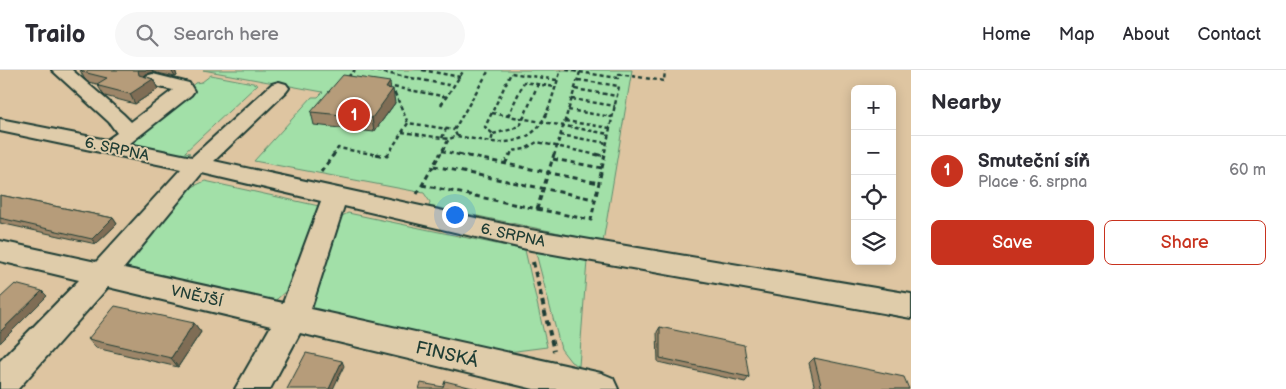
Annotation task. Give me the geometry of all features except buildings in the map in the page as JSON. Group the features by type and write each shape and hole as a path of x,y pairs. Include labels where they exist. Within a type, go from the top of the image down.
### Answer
{"street":[{"path":"61,70 116,118 120,141 184,91 182,87 153,80"},
{"path":"0,385 102,274 197,166 279,88"},
{"name":"6. SRPNA","path":"0,125 120,141 197,166 531,240 911,306"},
{"path":"252,389 292,319 335,197"},
{"name":"VNĚJŠÍ","path":"0,251 292,319"},
{"name":"FINSKÁ","path":"292,319 601,389"}],"path":[{"path":"343,82 355,70"},
{"path":"370,70 453,86"},
{"path":"422,70 460,77"},
{"path":"441,105 464,70"},
{"path":"454,130 489,70"},
{"path":"402,132 449,139 457,136 491,142 518,141 533,134 541,122 562,70"},
{"path":"566,70 618,78 619,74 664,81 665,70"},
{"path":"594,74 595,70"},
{"path":"537,209 580,72"},
{"path":"493,134 485,127 511,74 558,80"},
{"path":"347,78 356,80"},
{"path":"422,185 591,220 619,86 578,80"},
{"path":"508,116 524,82 555,87"},
{"path":"493,134 521,124 538,84"},
{"path":"383,85 447,96"},
{"path":"575,89 616,96"},
{"path":"386,90 394,91 408,123"},
{"path":"572,99 615,106"},
{"path":"568,110 612,117"},
{"path":"492,113 609,134"},
{"path":"565,121 610,128"},
{"path":"408,123 454,130"},
{"path":"307,190 338,148 386,156 408,123"},
{"path":"442,138 446,129"},
{"path":"454,130 457,136"},
{"path":"491,142 493,134"},
{"path":"560,135 607,143"},
{"path":"407,212 449,139"},
{"path":"505,164 512,151 525,149 537,142 604,156"},
{"path":"442,151 598,183"},
{"path":"553,159 602,168"},
{"path":"434,166 594,199"},
{"path":"531,240 530,252 556,357 556,379"}],"green space":[{"path":"203,70 632,70 603,242 429,206 430,202 424,193 254,161 312,97 318,97 323,92"},
{"path":"211,75 258,84 185,152 190,153 185,156 129,143 195,83 202,82"},
{"path":"205,181 319,206 322,209 323,218 288,289 277,299 269,302 130,272 123,267 188,189"},
{"path":"348,213 525,250 547,347 508,352 317,311 306,303 340,217"},
{"path":"536,253 587,261 579,366 571,362 561,349"}],"place":[{"name":"Smuteční síň","path":"354,115"}]}
